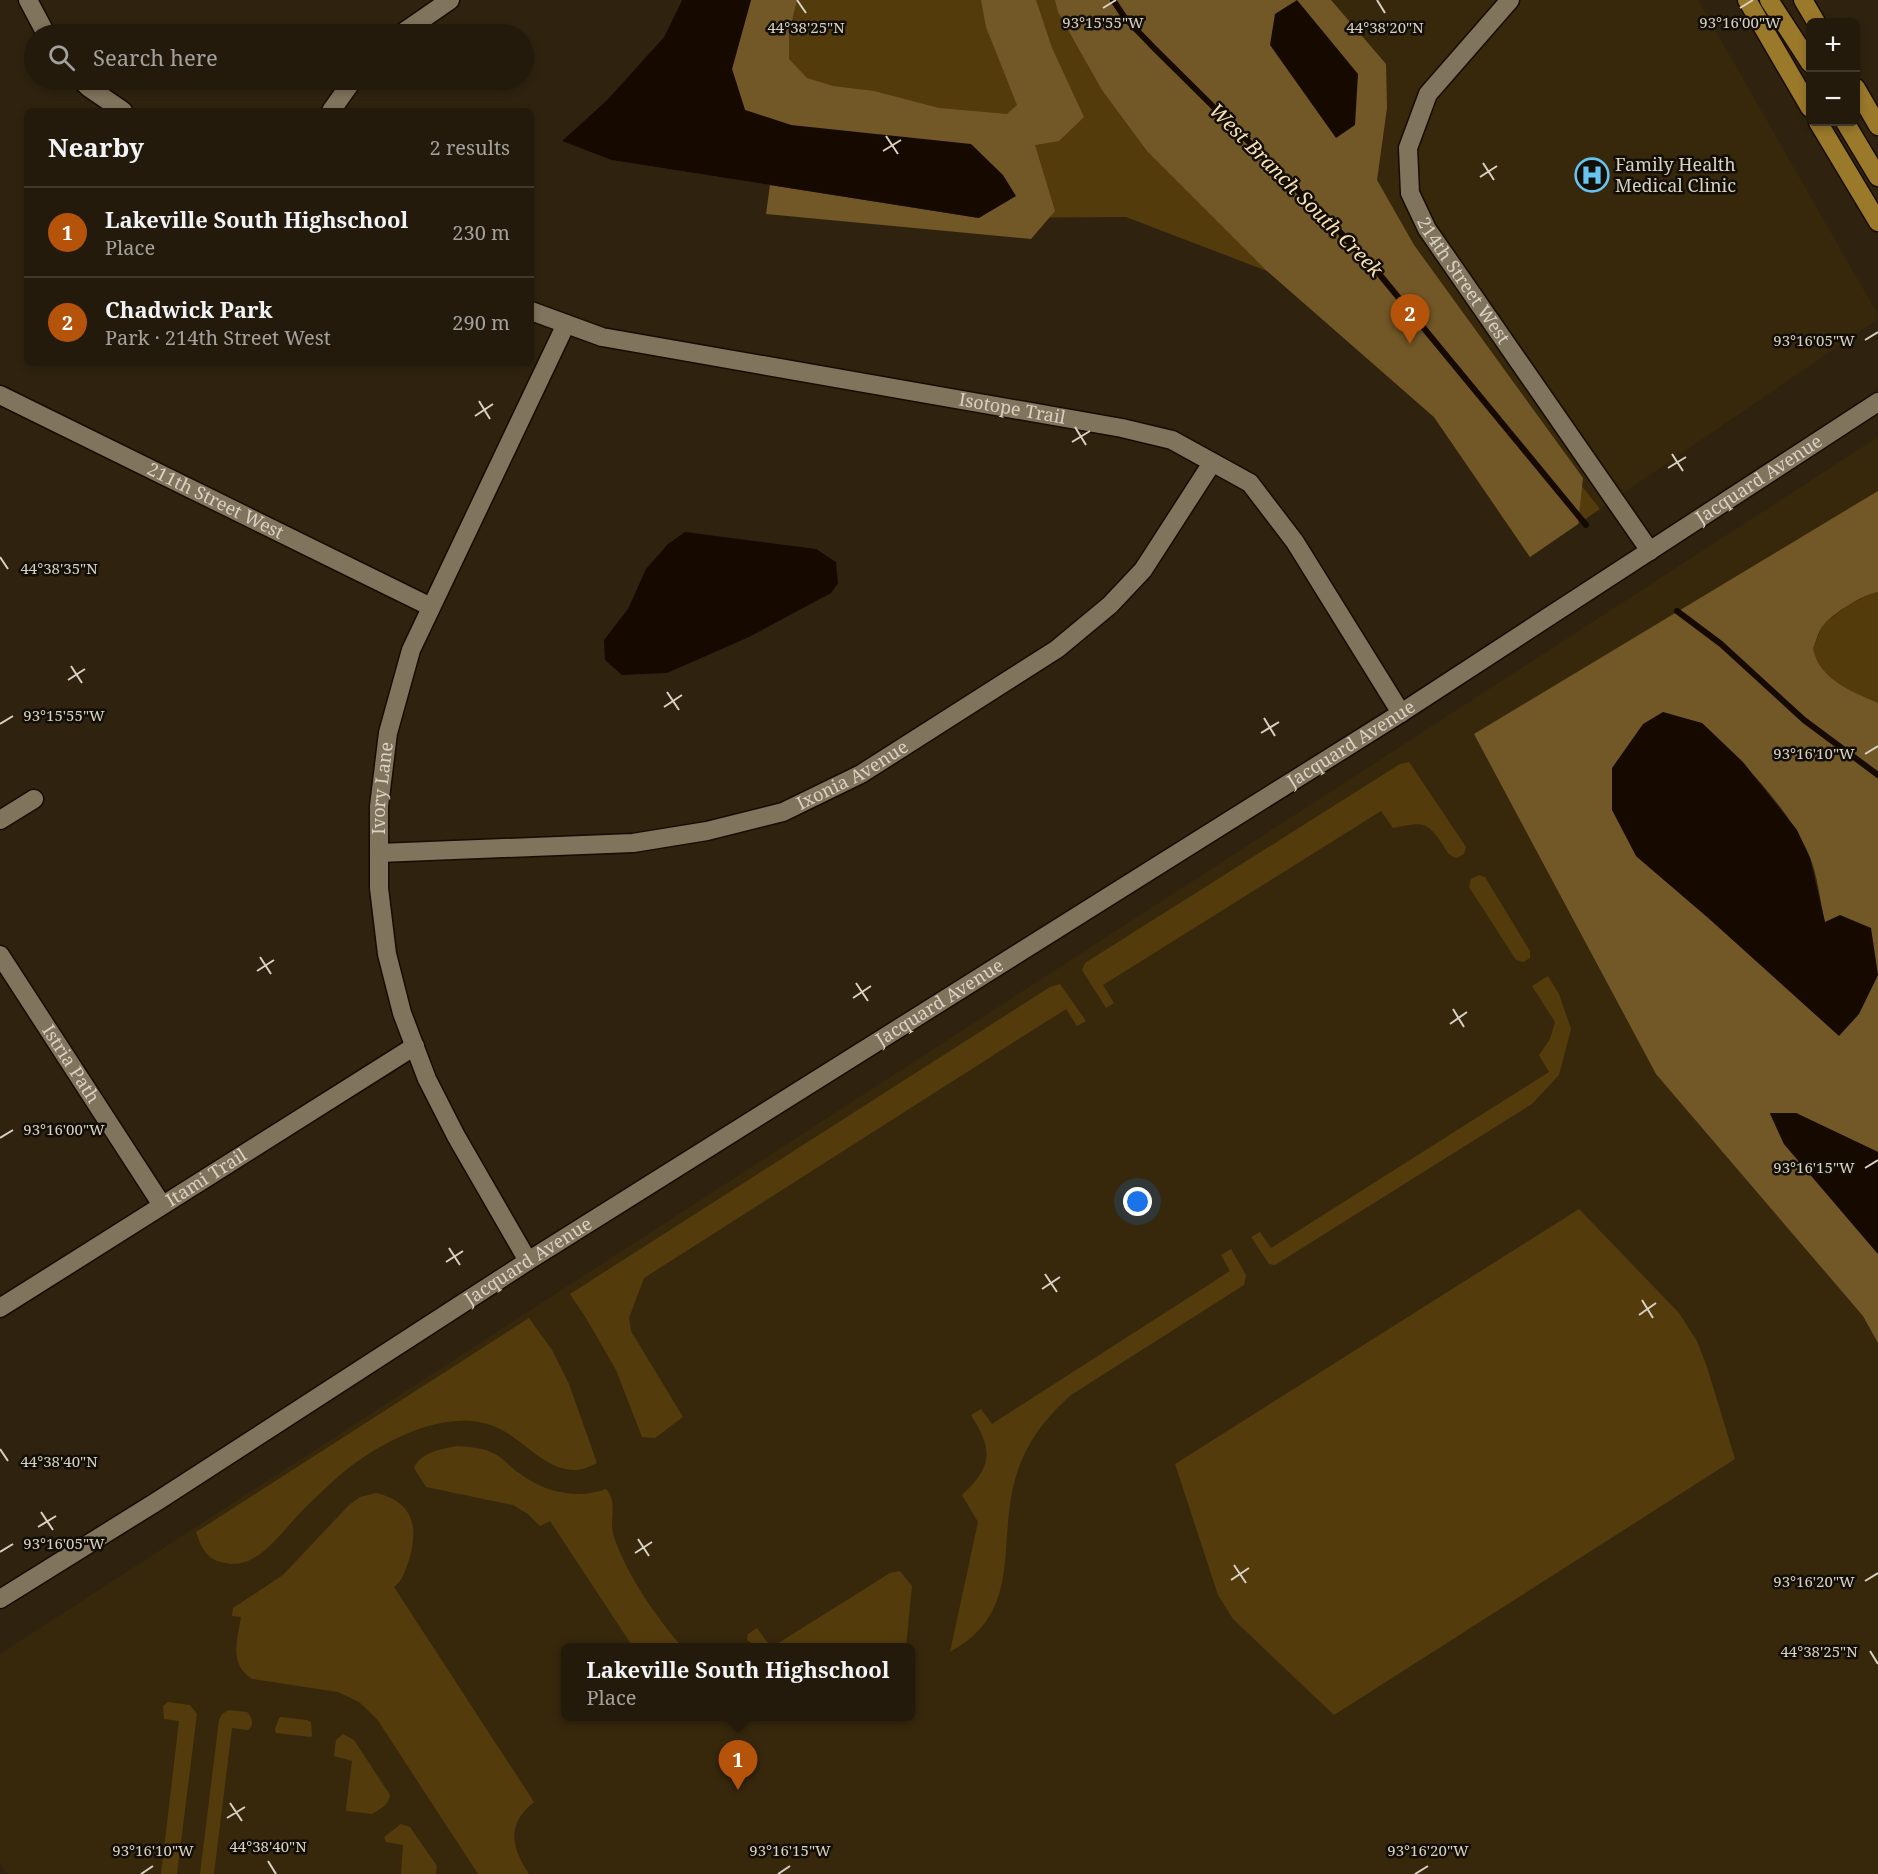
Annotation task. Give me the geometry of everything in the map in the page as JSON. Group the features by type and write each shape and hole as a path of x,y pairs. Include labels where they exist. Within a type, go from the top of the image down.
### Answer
{"main road":[{"path":"1747,0 1806,101"},
{"path":"1769,0 1806,57"},
{"path":"1803,0 1814,18"},
{"path":"1860,95 1878,126"},
{"path":"1820,126 1878,222"},
{"path":"1847,126 1878,177"}],"street":[{"path":"28,0 41,24"},
{"path":"415,24 450,0"},
{"name":"214th Street West","path":"1510,0 1428,94 1408,148 1410,193 1427,229 1650,551"},
{"path":"92,90 119,108"},
{"path":"333,108 346,90"},
{"name":"Isotope Trail","path":"534,312 602,336 1122,428 1172,440 1250,483 1288,533 1401,713"},
{"name":"Ivory Lane","path":"528,1261 456,1136 427,1079 402,1013 387,954 379,888 379,806 388,733 411,650 566,324"},
{"name":"211th Street West","path":"0,395 431,607"},
{"name":"Jacquard Avenue","path":"0,1599 156,1502 528,1261 1401,713 1878,402"},
{"name":"Ixonia Avenue","path":"379,853 633,843 707,831 783,812 861,774 1057,649 1110,605 1143,570 1212,463"},
{"path":"0,820 34,799"},
{"name":"Istria Path","path":"0,955 162,1205"},
{"name":"Itami Trail","path":"0,1308 415,1046"}],"shaded area":[{"path":"682,0 1145,0 1407,264 1600,509 1530,557 1434,417 1267,271 1126,217 979,218 611,160 562,141 607,100 664,37"},
{"path":"682,0 751,0 732,69 745,110 791,125 971,144 1003,175 1016,196 979,218 611,160 562,141 607,100 664,37"},
{"path":"751,0 797,0 789,33 789,59 807,78 833,86 874,91 939,108 1007,114 1017,105 986,27 981,0 1036,0 1052,48 1084,117 1059,141 1035,145 1055,211 1031,239 766,214 770,185 979,218 791,125 745,110 732,69"},
{"path":"1055,0 1331,0 1386,64 1387,108 1377,180 1414,245 1583,478 1578,524 1530,557 1434,417 1267,271 1147,151 1102,90 1058,12"},
{"path":"1145,0 1698,0 1878,315 1878,319 1600,509 1407,264"},
{"path":"1297,0 1358,74 1355,125 1336,138 1270,45 1275,14"},
{"path":"1878,437 1878,1874 7,1874 0,1863 0,1654"},
{"path":"1878,491 1878,592 1857,600 1825,623 1813,649 1820,665 1833,679 1878,703 1878,1152 1796,1113 1770,1114 1784,1144 1878,1254 1878,1343 1863,1316 1656,1074 1474,734","holes":["1702,723 1762,784 1789,819 1815,871 1825,923 1706,916 1636,856"]},
{"path":"685,532 816,549 836,562 838,583 831,593 749,637 667,673 622,675 605,660 604,640 628,609 646,569 668,544"},
{"path":"1873,592 1878,592 1878,703 1833,679 1820,665 1813,649 1823,624 1849,605"},
{"path":"1663,712 1702,723 1743,762 1797,830 1810,858 1825,922 1840,915 1871,928 1878,975 1859,1014 1839,1036 1636,856 1612,810 1612,768 1643,724"},
{"path":"1409,762 1466,847 1464,854 1457,858 1450,855 1432,831 1422,825 1393,828 1381,811 1103,985 1114,1003 1106,1008 1082,970 1085,963 1400,764"},
{"path":"1479,875 1485,877 1530,951 1530,958 1523,962 1516,960 1469,887 1471,879"},
{"path":"1548,976 1559,994 1571,1029 1559,1075 1532,1104 1275,1265 1269,1264 1251,1237 1260,1232 1271,1248 1549,1072 1539,1055 1550,1039 1555,1022 1532,986"},
{"path":"1060,984 1086,1021 1077,1026 1066,1009 644,1278 629,1318 631,1331 683,1417 655,1438 642,1437 616,1370 570,1294 1050,987"},
{"path":"1770,1113 1796,1113 1878,1152 1878,1254 1784,1144"},
{"path":"1579,1209 1679,1313 1697,1341 1735,1459 1334,1715 1233,1619 1218,1595 1175,1464"},
{"path":"1231,1249 1246,1275 1244,1285 1071,1395 1053,1412 1039,1430 1027,1449 1017,1473 1011,1498 1004,1572 999,1595 989,1616 974,1635 950,1652 978,1522 962,1495 980,1475 986,1457 983,1438 971,1415 981,1409 992,1424 1230,1271 1221,1255"},
{"path":"529,1318 552,1350 569,1384 597,1463 576,1470 555,1466 509,1434 479,1422 456,1421 433,1425 390,1442 349,1468 308,1505 268,1548 248,1561 237,1564 225,1563 212,1559 204,1551 196,1532"},
{"path":"457,1446 478,1448 492,1453 529,1480 561,1492 583,1494 606,1489 613,1506 612,1531 627,1567 652,1609 679,1643 630,1643 550,1521 540,1526 528,1514 513,1505 426,1487 414,1468 421,1458 445,1448"},
{"path":"376,1493 399,1503 406,1510 413,1528 408,1563 401,1579 394,1587 534,1802 519,1819 514,1836 518,1854 529,1874 478,1874 377,1719 359,1702 338,1692 252,1679 245,1673 237,1659 241,1617 232,1616 233,1608 283,1575 349,1505 360,1497"},
{"path":"900,1571 912,1586 906,1643 778,1643 890,1573"},
{"path":"757,1628 768,1643 751,1643 747,1640 748,1634"},
{"path":"168,1702 190,1705 197,1714 177,1874 161,1874 179,1721 164,1719 163,1706"},
{"path":"229,1710 247,1712 252,1723 248,1730 232,1728 214,1874 200,1874 219,1720 222,1714"},
{"path":"281,1717 311,1722 311,1737 276,1733 275,1729"},
{"path":"343,1734 354,1740 390,1795 386,1804 372,1814 346,1809 352,1761 334,1756 336,1740"},
{"path":"401,1824 410,1827 437,1866 436,1874 401,1874 403,1845 386,1842 384,1837"}],"waterway":[{"name":"West Branch South Creek","path":"1113,0 1125,18 1155,49 1366,258 1586,525"},
{"name":"West Branch South Creek","path":"1677,611 1721,644 1804,720 1878,775"}],"place":[{"name":"Family Health Medical Clinic","path":"1592,175"},
{"name":"Chadwick Park","path":"1410,344"},
{"name":"Lakeville South Highschool","path":"738,1790"}]}
